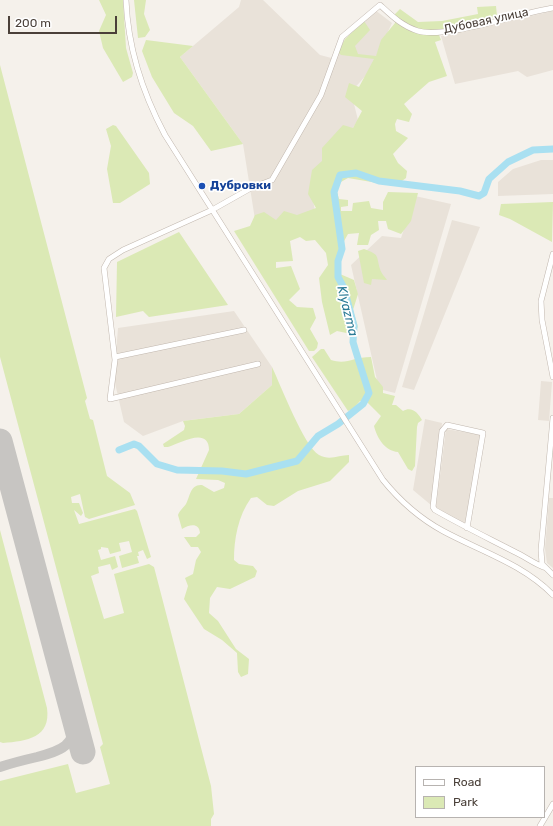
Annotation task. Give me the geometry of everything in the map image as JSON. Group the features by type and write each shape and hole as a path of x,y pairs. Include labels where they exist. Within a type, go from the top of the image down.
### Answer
{"street":[{"path":"126,0 131,48 145,93 165,135 338,410 384,480 405,504 426,521 528,574 553,595"},
{"name":"Дубовая улица","path":"212,210 251,188 272,180 318,102 342,37 380,5 398,23 419,31 450,31 553,8"},
{"path":"212,210 123,250 109,259 104,268 115,357 110,399 258,364"},
{"path":"553,254 541,301 542,320 553,377"},
{"path":"115,357 244,330"},
{"path":"553,418 541,550 542,564 553,575"},
{"path":"467,528 483,433 447,425 442,431 433,507 435,510 467,528 546,568"},
{"path":"545,818 553,804"}],"shaded area":[{"path":"241,0 263,0 320,55 335,59 337,53 375,10 392,23 369,72 351,92 358,120 312,192 317,225 257,232 243,144 180,57 239,7"},
{"path":"553,11 553,70 527,77 518,71 455,84 441,36"},
{"path":"541,160 553,160 553,194 498,196 498,182 513,169"},
{"path":"415,196 451,204 395,393 379,389 351,265 382,236 401,238"},
{"path":"452,220 480,227 414,390 402,387"},
{"path":"234,311 272,367 272,385 239,414 183,421 143,436 124,422 114,379 118,328"},
{"path":"541,381 552,382 549,421 538,420"},
{"path":"425,419 442,423 431,505 413,490"},
{"path":"446,429 482,435 466,526 436,507"},
{"path":"549,498 553,498 553,568 547,563 545,549"}],"green space":[{"path":"99,0 123,0 126,48 133,73 132,77 123,82 103,48 99,31 106,15"},
{"path":"134,0 146,0 144,14 150,30 145,37 138,38"},
{"path":"496,6 497,16 449,29 440,29 439,35 441,40 435,42 447,76 429,82 404,104 412,114 409,122 397,119 395,124 396,131 408,138 393,154 398,163 407,171 406,178 395,186 348,178 339,183 337,192 339,199 348,200 348,206 341,207 341,211 352,211 353,203 369,201 371,208 383,210 383,202 388,192 418,193 411,221 401,234 388,229 386,221 378,221 379,230 371,235 368,245 357,245 359,233 348,234 338,252 340,274 354,280 358,294 353,310 358,327 351,334 337,331 330,335 322,302 319,278 328,265 326,253 315,240 306,241 300,237 290,241 293,261 276,262 276,268 291,266 300,289 289,300 297,307 313,308 316,318 310,329 318,343 317,348 314,351 309,351 234,231 250,226 255,215 264,212 276,220 284,211 297,215 316,208 308,194 312,170 322,161 322,148 343,125 353,128 362,111 345,97 349,83 359,87 374,59 341,55 338,52 345,39 364,21 370,30 355,46 358,54 376,56 381,40 395,23 394,15 400,9 418,22 442,21 478,14 477,7"},
{"path":"146,40 193,46 180,57 243,144 211,151 193,126 174,113 152,77 142,51"},
{"path":"0,65 87,398 85,401 90,419 93,420 107,476 130,493 135,505 89,519 85,517 80,494 71,497 72,503 79,503 83,513 81,516 74,510 79,524 135,509 137,511 151,557 147,559 143,550 138,552 139,556 137,556 139,563 122,568 119,556 132,552 129,541 119,543 121,551 110,554 108,548 101,547 101,549 98,550 101,560 115,556 118,567 112,570 110,564 98,567 99,573 91,576 104,619 124,613 114,574 149,564 154,567 211,786 214,814 211,819 211,826 0,826 0,781 68,764 76,793 110,784 100,747 103,744 0,357"},
{"path":"113,125 116,126 149,173 150,184 120,203 113,203 107,169 111,146 106,129"},
{"path":"553,202 552,242 510,219 499,215 501,204"},
{"path":"179,232 228,305 149,317 143,311 116,317 117,262"},
{"path":"364,249 375,254 382,273 387,280 372,279 371,285 364,283 358,251"},
{"path":"321,349 324,349 331,360 341,362 371,357 375,377 383,387 383,393 395,396 392,405 396,405 403,411 409,409 412,410 419,415 422,420 418,423 417,427 415,466 412,471 408,469 398,452 389,449 379,439 374,426 381,416 366,401 360,401 353,409 348,411 312,357"},
{"path":"272,367 300,428 313,449 319,455 327,458 349,455 349,462 330,481 298,491 274,506 267,505 257,497 251,498 243,512 235,544 234,560 239,564 253,566 257,571 255,577 230,589 217,587 210,598 209,613 218,621 236,649 249,659 248,674 241,677 238,672 237,653 222,640 204,629 184,599 188,586 185,578 193,574 196,560 201,552 198,547 191,547 184,537 196,537 200,533 198,527 193,525 182,529 178,515 195,487 202,485 214,492 224,488 225,483 218,480 196,479 209,450 208,443 204,439 199,437 193,438 168,447 164,447 163,444 184,430 185,426 183,421 239,414 272,385"},
{"path":"0,530 47,708 45,726 36,736 21,741 3,743 0,742"}],"waterway":[{"name":"Klyazma","path":"119,450 134,444 139,446 157,464 177,470 222,471 246,474 297,461 318,436 338,424 363,404 369,393 353,342 354,326 344,288 338,277 338,261 342,249 334,192 340,175 356,173 379,181 460,191 479,196 484,193 489,179 508,162 533,150 553,149"}],"taxiway":[{"path":"0,767 53,752 65,746 73,735 74,717"}],"runway":[{"path":"0,441 83,752"}],"place":[{"name":"Дубровки","path":"202,186"}]}
